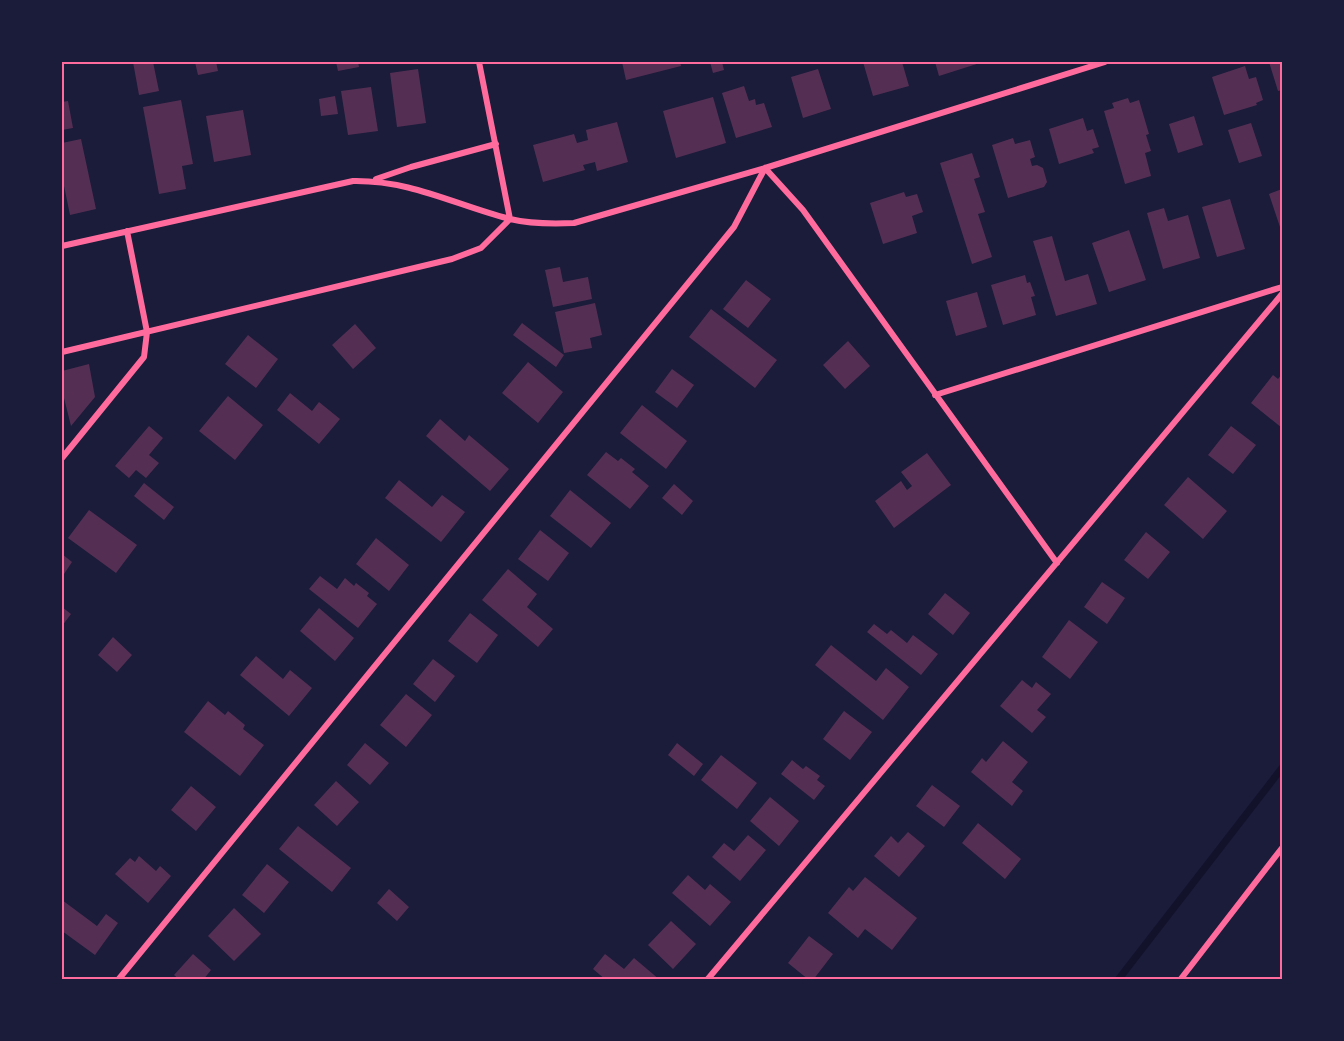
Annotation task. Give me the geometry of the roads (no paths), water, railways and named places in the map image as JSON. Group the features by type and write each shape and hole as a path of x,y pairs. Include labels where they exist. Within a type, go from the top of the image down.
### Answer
{"street":[{"path":"479,62 510,219"},
{"path":"62,246 331,184 373,180 408,186 510,219 544,224 574,223 765,168 1104,62"},
{"path":"373,180 411,167 496,144"},
{"path":"765,168 803,210 1057,563"},
{"path":"118,980 735,227 765,168"},
{"path":"62,352 452,260 481,248 510,219"},
{"path":"62,458 144,357 147,332 127,231"},
{"path":"935,395 1282,287"},
{"path":"707,980 1282,294"},
{"path":"1180,980 1282,849"}],"waterway":[{"path":"1118,980 1282,768"}]}
